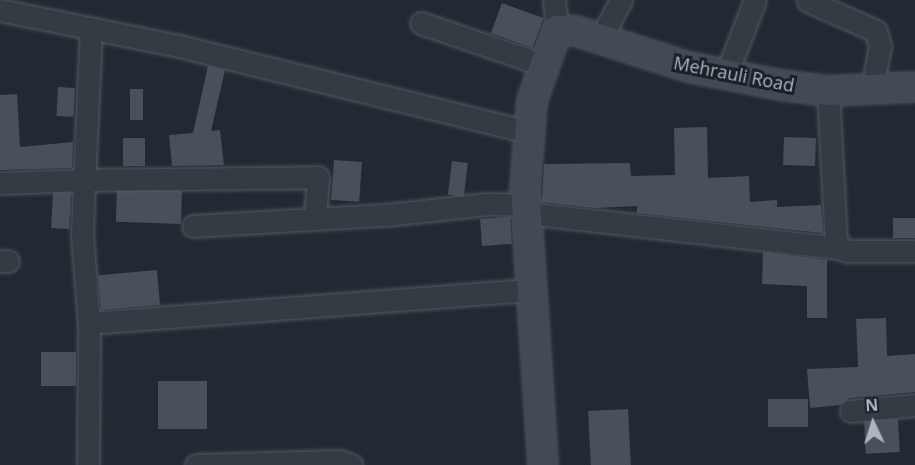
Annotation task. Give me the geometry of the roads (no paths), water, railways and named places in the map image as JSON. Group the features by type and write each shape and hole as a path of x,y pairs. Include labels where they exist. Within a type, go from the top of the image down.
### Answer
{"street":[{"path":"543,465 527,209 528,132 532,101 557,30 554,0"},
{"path":"600,40 621,0"},
{"path":"726,75 755,0"},
{"path":"807,1 876,31 880,46 872,89"},
{"path":"0,10 91,28 528,132"},
{"path":"421,23 544,65"},
{"path":"88,465 88,323 82,235 91,28"},
{"name":"Mehrauli Road","path":"557,30 576,31 600,40 726,75 828,91 915,87"},
{"path":"828,91 836,242 839,248"},
{"path":"0,183 318,177 315,219"},
{"path":"193,226 315,219 487,204 839,248 915,251"},
{"path":"88,323 532,290"},
{"path":"851,411 915,405"},
{"path":"196,465 329,461 351,465"}]}
